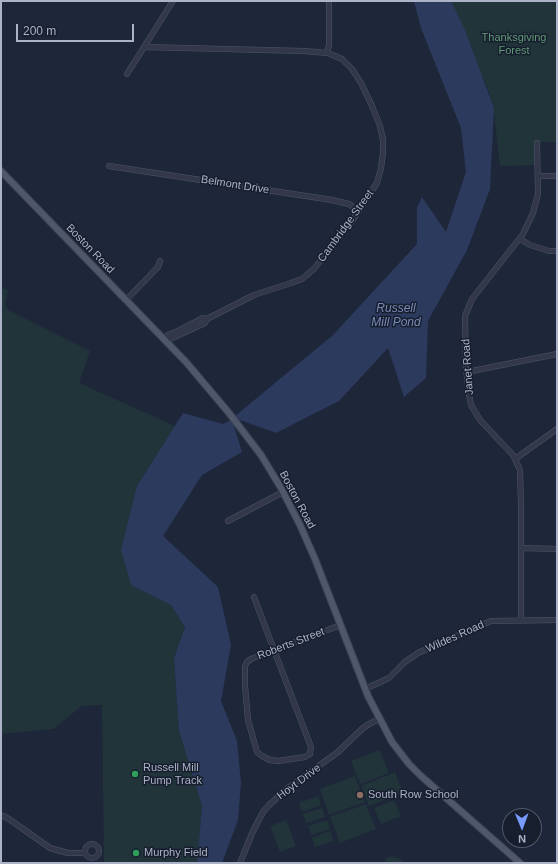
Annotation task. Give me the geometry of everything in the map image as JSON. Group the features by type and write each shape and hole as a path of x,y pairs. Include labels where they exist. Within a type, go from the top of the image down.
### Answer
{"main road":[{"name":"Boston Road","path":"3,173 211,390 261,455 283,492 306,539 365,689 392,742 409,764 520,863"}],"street":[{"path":"127,74 173,1"},
{"path":"327,53 329,45 329,1"},
{"name":"Cambridge Street","path":"144,48 298,50 327,53 342,59 352,69 361,83 372,106 382,133 383,153 377,183 359,211 314,269 302,279 254,295 206,319 203,318 168,335 164,340"},
{"name":"Janet Road","path":"521,620 520,470 513,455 480,420 470,399 467,372 465,316 472,299 520,240 534,213 538,194 536,143"},
{"name":"Belmont Drive","path":"110,166 332,200 350,204 359,211"},
{"path":"538,176 557,176"},
{"path":"520,240 549,251 557,251"},
{"path":"126,300 158,267 160,261"},
{"path":"467,372 557,354"},
{"path":"515,459 532,445 557,429"},
{"path":"228,521 283,492"},
{"path":"521,548 557,549"},
{"path":"254,597 274,650"},
{"name":"Wildes Road","path":"365,689 389,678 405,662 418,653 477,626 496,620 557,620"},
{"name":"Roberts Street","path":"274,650 311,746 310,753 305,757 278,761 266,758 257,752 248,720 245,666 251,659 274,650 341,625"},
{"name":"Hoyt Drive","path":"240,863 253,831 263,812 269,805 288,788 338,752 368,724 380,719"},
{"path":"1,815 8,818 50,848 68,853 85,853"}],"green space":[{"name":"Thanksgiving Forest","path":"449,1 557,1 557,142 535,142 535,165 500,166 493,104 485,82"},
{"path":"1,287 8,290 5,304 8,310 90,351 79,383 175,426 137,486 131,585 171,605 185,627 174,658 179,731 202,806 197,863 104,863 102,705 82,706 53,729 1,734"},
{"path":"380,750 389,773 360,784 351,761"},
{"path":"395,772 403,793 369,806 361,786"},
{"path":"355,776 365,802 329,815 320,789"},
{"path":"318,796 321,805 302,812 299,803"},
{"path":"394,800 401,816 381,824 374,808"},
{"path":"366,804 376,829 340,843 330,817"},
{"path":"322,808 325,817 306,823 303,814"},
{"path":"286,820 296,846 280,852 270,826"},
{"path":"327,820 330,829 311,835 308,826"},
{"path":"330,831 334,841 315,847 312,838"},
{"path":"392,856 400,859 404,863 385,863 387,858"}],"water":[{"name":"Russell Mill Pond","path":"414,1 451,1 465,30 494,108 490,189 467,250 428,321 426,378 404,397 388,348 339,401 276,433 240,420 234,426 242,452 202,475 163,536 218,587 231,645 221,701 237,741 241,783 238,820 222,863 197,863 202,806 179,731 174,658 185,627 171,605 131,585 121,550 137,486 183,413 223,424 229,421 333,335 417,244 417,208 422,197 446,232 466,172 461,128 421,28"}],"place":[{"name":"Russell Mill Pump Track","path":"135,774"},
{"name":"South Row School","path":"360,795"},
{"name":"Murphy Field","path":"136,853"}]}
